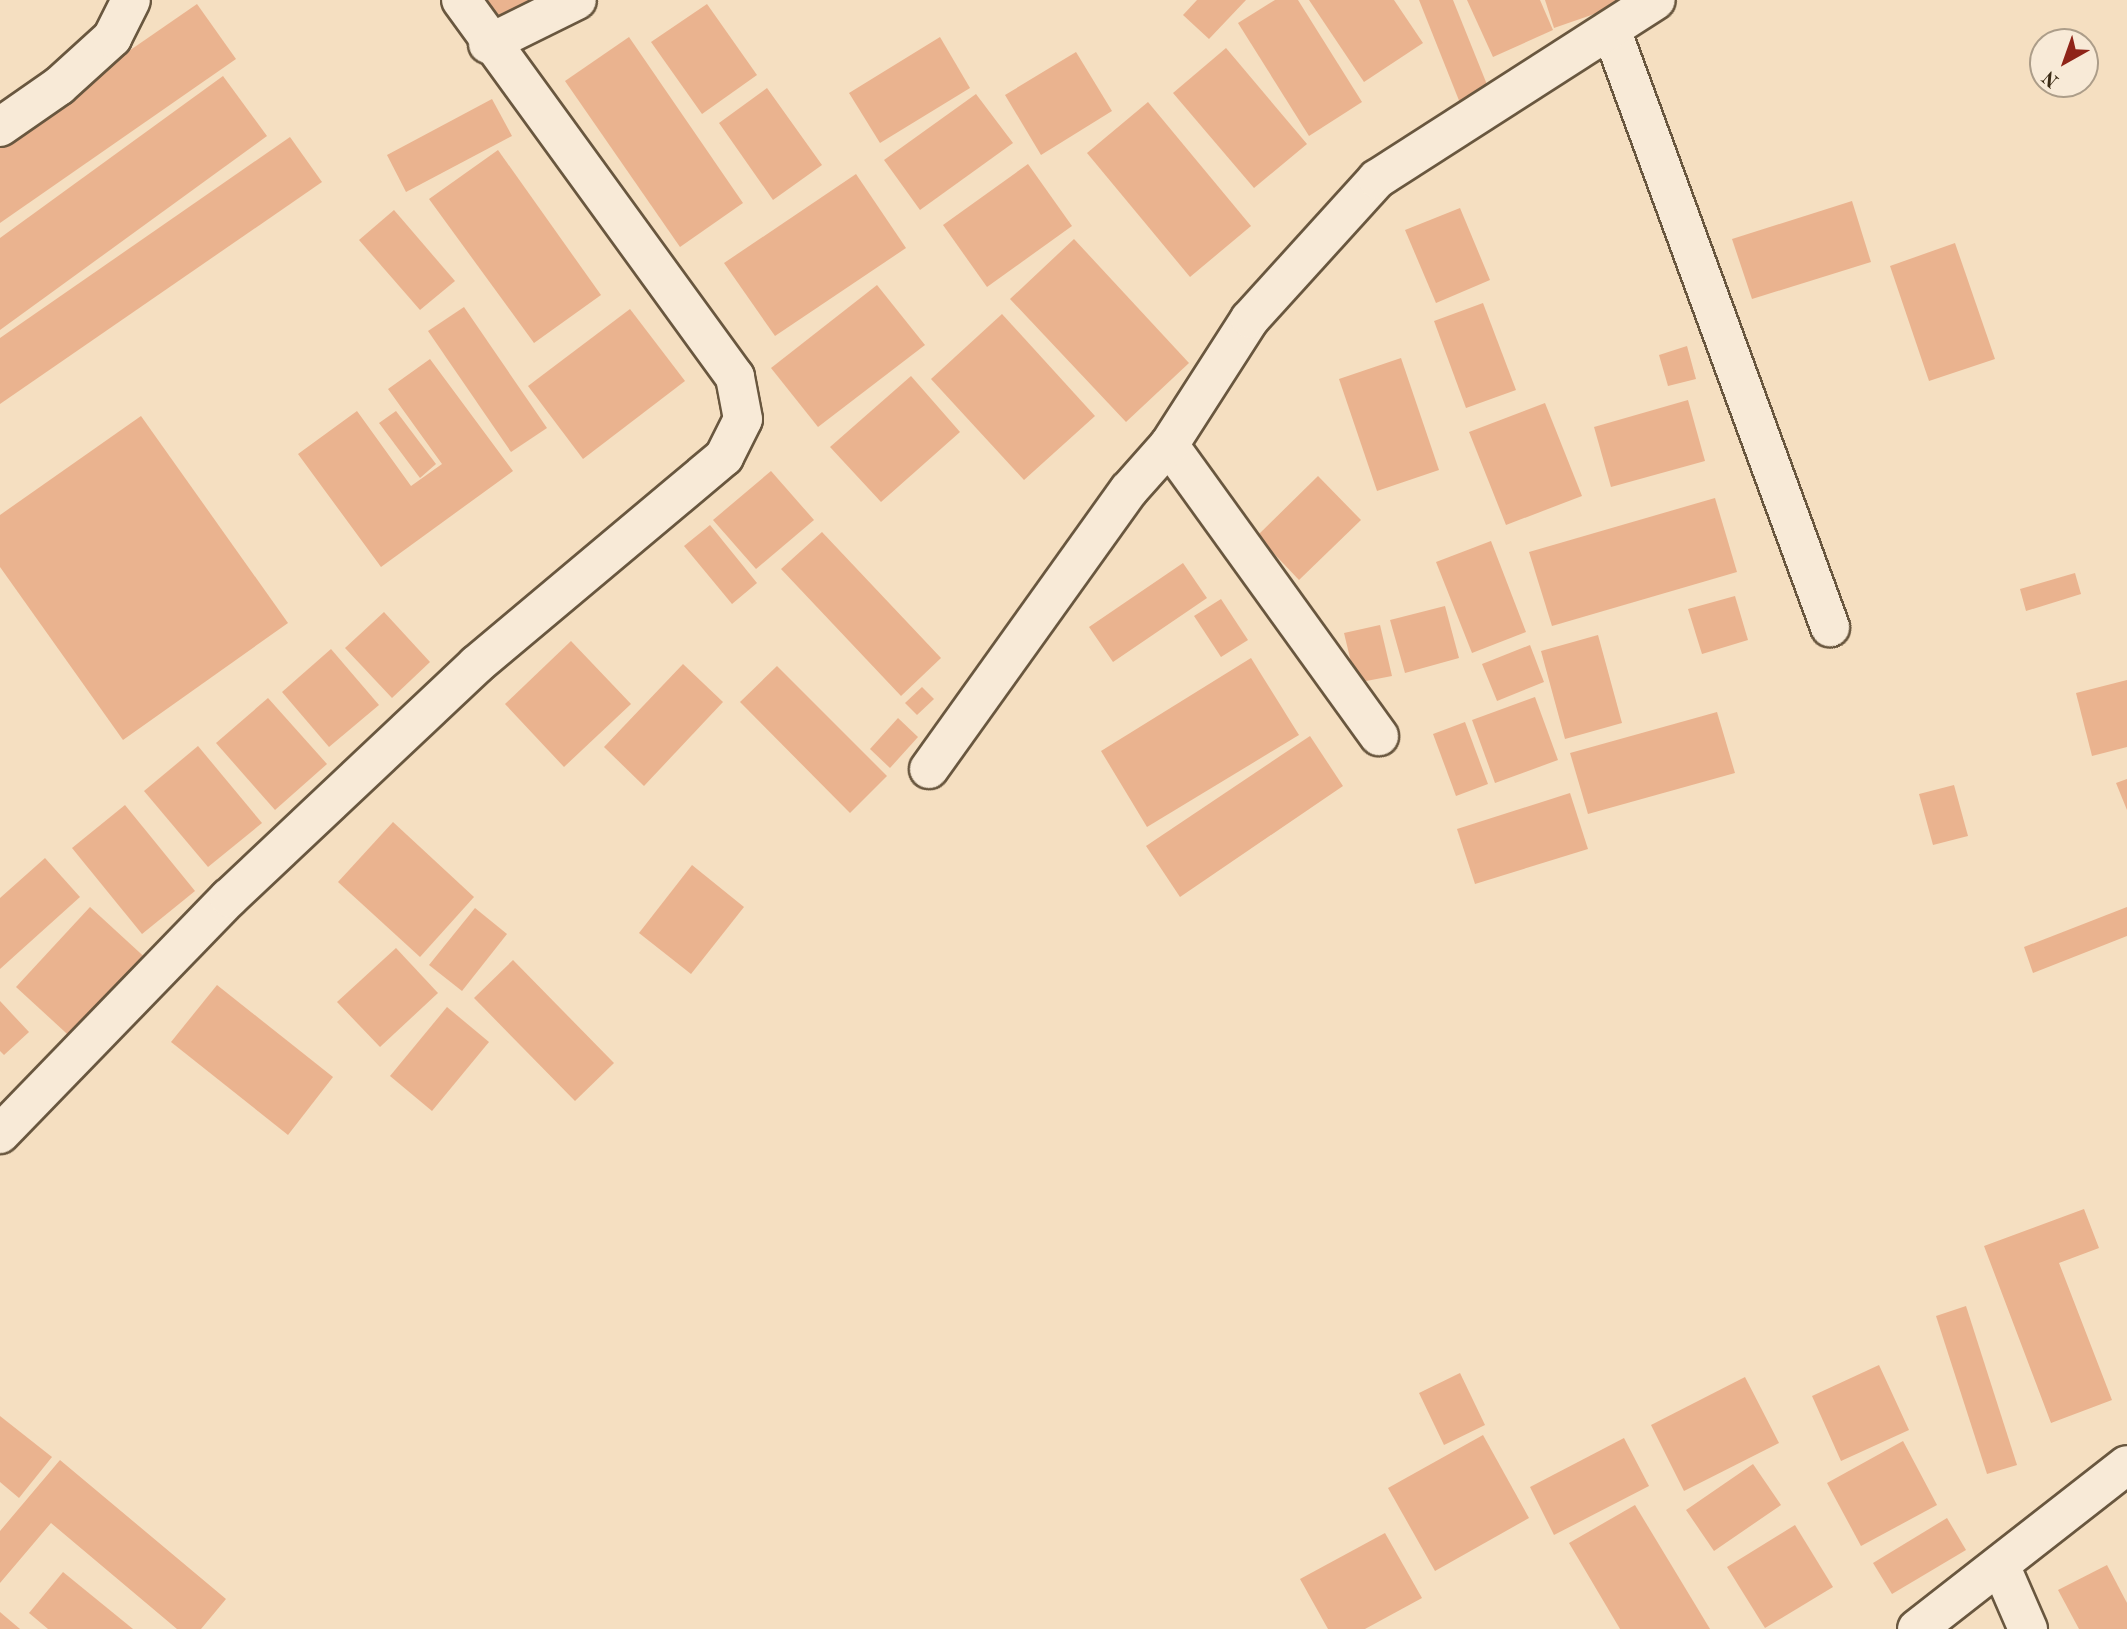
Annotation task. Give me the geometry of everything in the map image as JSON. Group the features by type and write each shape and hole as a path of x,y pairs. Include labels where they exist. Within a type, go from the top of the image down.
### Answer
{"street":[{"path":"0,127 59,86 112,38 131,0"},
{"path":"0,1134 229,898 476,665 724,457 743,419 735,377 488,44 461,0"},
{"path":"488,44 577,0"},
{"path":"929,769 1129,490 1169,445 1250,318 1377,179 1612,32 1656,0"},
{"path":"1612,32 1830,627"},
{"path":"1169,445 1379,736"},
{"path":"1917,1629 2001,1567 2127,1465"},
{"path":"2001,1567 2028,1629"}],"building":[{"path":"482,0 528,0 531,3 500,25"},
{"path":"1197,0 1246,0 1209,39 1183,15"},
{"path":"1275,0 1298,0 1362,102 1309,136 1238,23"},
{"path":"1309,0 1394,0 1423,43 1364,82"},
{"path":"1419,0 1453,0 1492,97 1462,108"},
{"path":"1467,0 1540,0 1553,30 1493,57"},
{"path":"1545,0 1625,0 1626,3 1554,28"},
{"path":"197,4 236,59 0,223 0,140"},
{"path":"707,4 757,75 702,114 651,42"},
{"path":"629,37 743,203 680,247 565,81"},
{"path":"940,37 970,88 880,143 849,93"},
{"path":"1226,48 1307,144 1254,188 1173,93"},
{"path":"1076,52 1112,111 1041,155 1005,95"},
{"path":"223,76 267,136 0,330 0,238"},
{"path":"767,88 822,165 773,200 719,123"},
{"path":"976,94 1013,143 920,210 884,160"},
{"path":"492,99 512,136 406,192 387,155"},
{"path":"1148,102 1251,226 1190,277 1087,153"},
{"path":"290,137 322,182 0,404 0,338"},
{"path":"498,150 601,295 534,343 429,199"},
{"path":"1028,164 1072,226 987,287 943,225"},
{"path":"856,174 906,248 775,336 724,263"},
{"path":"1852,201 1871,262 1752,299 1732,239"},
{"path":"1460,208 1490,280 1436,303 1405,230"},
{"path":"394,210 455,281 420,310 359,240"},
{"path":"1074,239 1189,363 1126,422 1010,299"},
{"path":"1955,243 1995,359 1929,381 1890,266"},
{"path":"877,285 925,345 818,427 771,368"},
{"path":"1483,303 1516,390 1466,408 1434,321"},
{"path":"464,307 547,428 511,452 428,331"},
{"path":"630,309 685,381 583,459 528,386"},
{"path":"1002,314 1095,416 1024,480 931,379"},
{"path":"1687,346 1696,379 1668,386 1659,355"},
{"path":"1401,358 1439,470 1377,491 1339,379"},
{"path":"430,359 513,471 381,567 298,454 357,411 411,486 442,464 388,389"},
{"path":"911,376 960,432 881,502 830,447"},
{"path":"1688,400 1705,461 1611,487 1594,427"},
{"path":"1545,403 1582,496 1506,525 1469,432"},
{"path":"396,411 436,464 420,478 379,423"},
{"path":"141,416 288,623 123,740 0,567 0,515"},
{"path":"771,471 814,520 756,569 713,520"},
{"path":"1318,476 1361,520 1299,580 1257,536"},
{"path":"1715,498 1737,572 1552,626 1529,552"},
{"path":"710,525 757,583 732,604 684,546"},
{"path":"822,532 941,658 901,696 781,569"},
{"path":"1491,541 1526,632 1472,653 1436,562"},
{"path":"1183,563 1207,598 1113,662 1089,627"},
{"path":"2075,573 2081,594 2026,611 2020,589"},
{"path":"1735,596 1748,640 1702,654 1688,609"},
{"path":"1221,599 1248,640 1221,657 1194,616"},
{"path":"1445,606 1459,658 1405,673 1390,620"},
{"path":"384,612 430,662 392,698 345,648"},
{"path":"1380,625 1392,676 1356,683 1344,633"},
{"path":"1598,635 1622,723 1565,739 1541,651"},
{"path":"571,641 631,704 564,767 505,704"},
{"path":"1530,645 1544,682 1497,701 1482,664"},
{"path":"331,649 379,705 329,747 282,692"},
{"path":"1251,658 1299,735 1147,827 1101,751"},
{"path":"683,664 723,702 644,786 604,747"},
{"path":"777,666 887,776 850,813 740,702"},
{"path":"2127,680 2127,747 2092,756 2076,693"},
{"path":"922,687 934,699 917,715 905,703"},
{"path":"1535,697 1558,760 1495,783 1472,720"},
{"path":"268,698 327,764 275,810 216,743"},
{"path":"1717,712 1735,773 1588,814 1570,753"},
{"path":"898,718 918,737 890,768 870,749"},
{"path":"1465,722 1488,784 1456,796 1433,734"},
{"path":"1310,736 1343,786 1180,897 1146,846"},
{"path":"198,746 262,823 208,867 144,791"},
{"path":"2127,779 2127,810 2116,783"},
{"path":"1954,785 1968,836 1933,845 1919,794"},
{"path":"1570,793 1588,849 1475,884 1457,829"},
{"path":"125,805 195,891 142,934 72,848"},
{"path":"393,822 474,897 420,957 338,882"},
{"path":"45,858 80,897 0,969 0,898"},
{"path":"692,865 744,907 691,974 639,933"},
{"path":"90,907 151,963 77,1043 16,987"},
{"path":"2127,907 2127,936 2033,973 2024,947"},
{"path":"475,908 507,934 462,991 429,965"},
{"path":"396,948 438,993 380,1047 337,1002"},
{"path":"513,960 614,1063 575,1101 474,998"},
{"path":"217,985 333,1077 288,1135 171,1042"},
{"path":"0,1001 29,1032 4,1055 0,1051"},
{"path":"447,1007 489,1042 432,1111 390,1076"},
{"path":"2084,1209 2099,1248 2059,1263 2112,1400 2051,1423 1984,1246"},
{"path":"1966,1306 2017,1465 1987,1474 1936,1316"},
{"path":"1879,1365 1909,1430 1841,1461 1812,1396"},
{"path":"1460,1373 1485,1425 1444,1445 1419,1393"},
{"path":"1745,1377 1779,1443 1684,1491 1651,1425"},
{"path":"0,1416 52,1457 19,1498 0,1482"},
{"path":"1483,1435 1529,1518 1435,1571 1388,1488"},
{"path":"1624,1438 1649,1486 1554,1535 1530,1487"},
{"path":"1903,1441 1937,1505 1861,1546 1827,1483"},
{"path":"60,1460 226,1599 201,1629 177,1629 51,1523 0,1583 0,1531"},
{"path":"1753,1464 1781,1505 1714,1551 1686,1510"},
{"path":"1635,1505 1710,1629 1620,1629 1569,1543"},
{"path":"1947,1518 1966,1550 1892,1594 1873,1563"},
{"path":"1795,1525 1833,1587 1765,1628 1727,1567"},
{"path":"1385,1533 1422,1598 1365,1629 1328,1629 1300,1579"},
{"path":"2107,1565 2127,1603 2127,1629 2079,1629 2058,1590"},
{"path":"63,1572 133,1629 48,1629 29,1613"},
{"path":"0,1612 20,1629 0,1629"}]}
